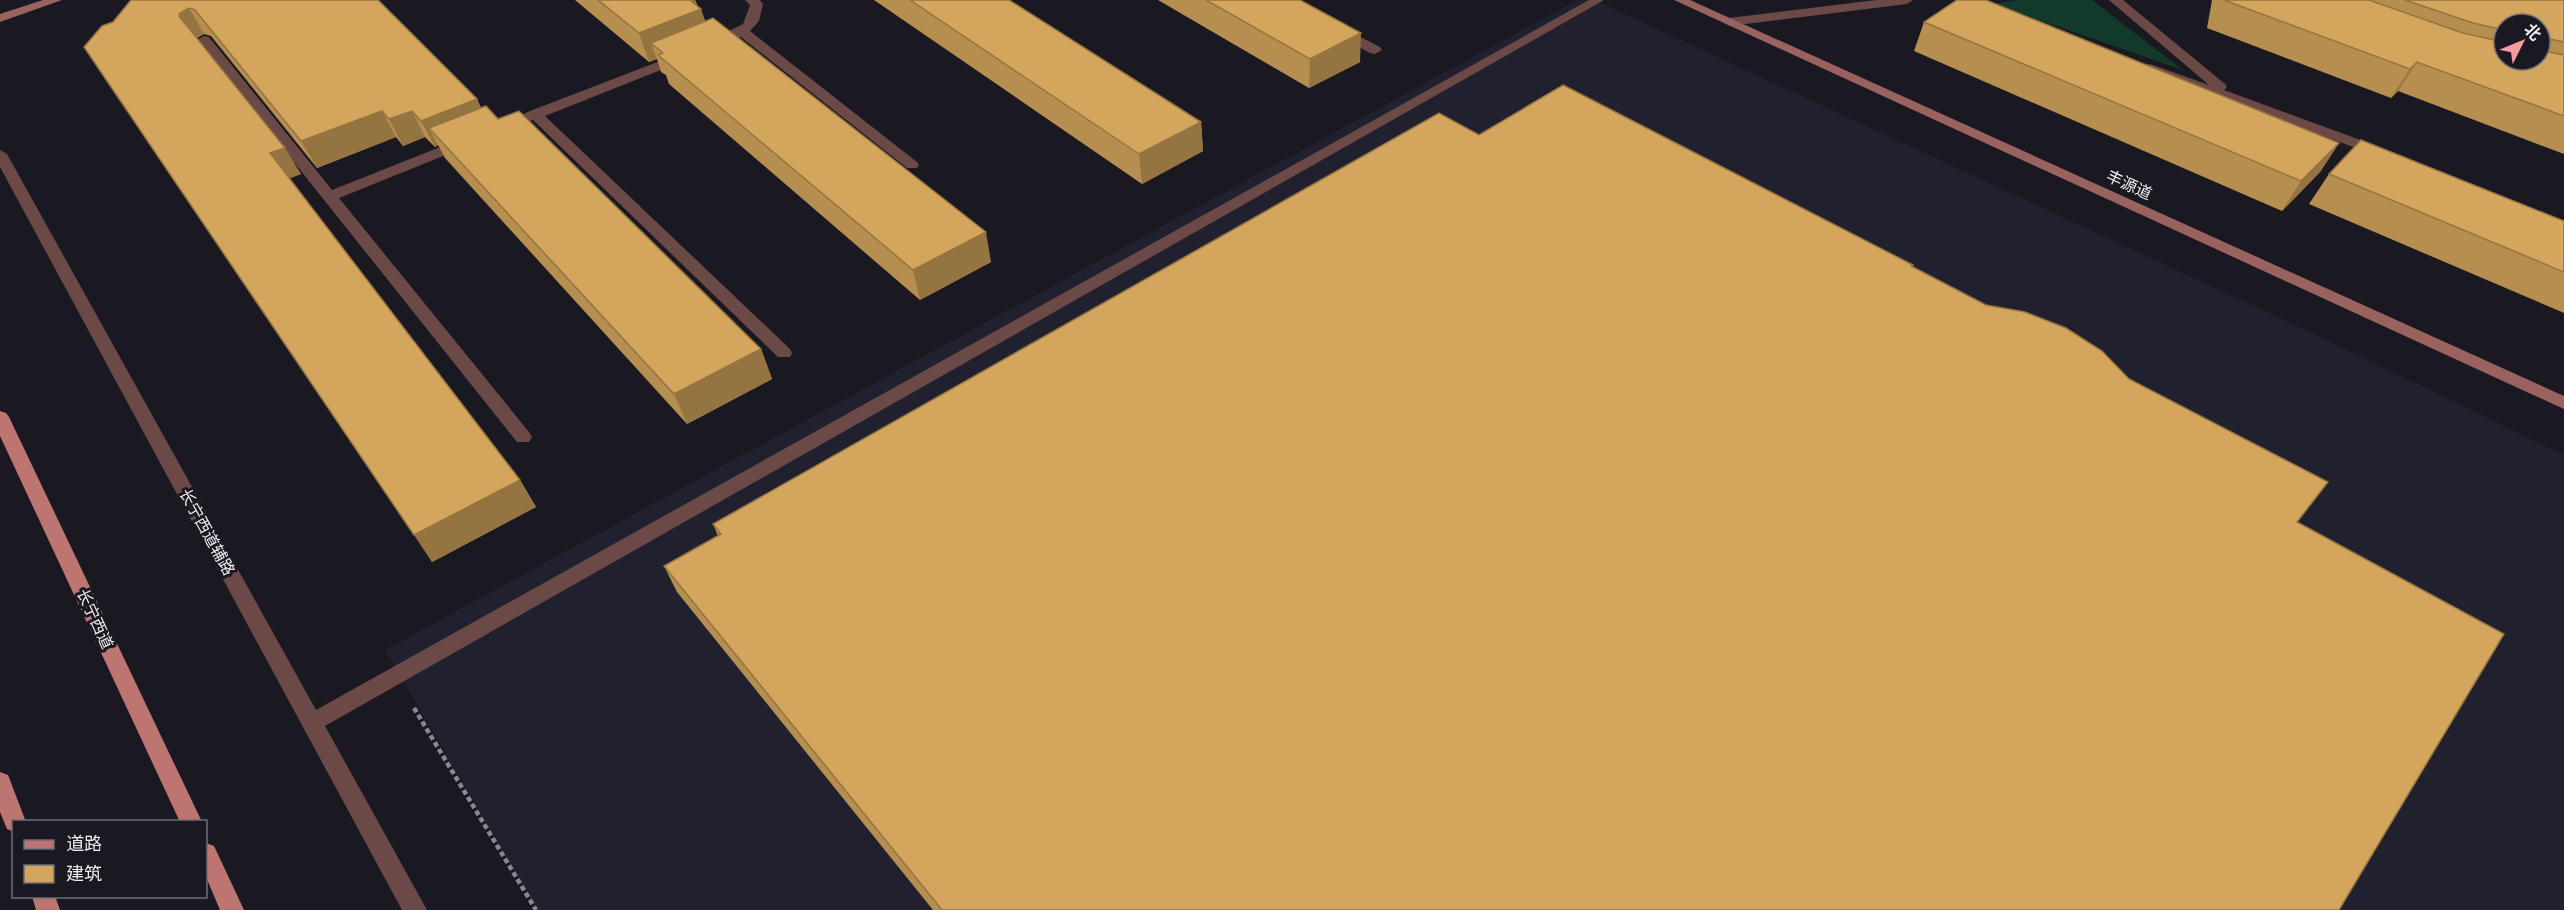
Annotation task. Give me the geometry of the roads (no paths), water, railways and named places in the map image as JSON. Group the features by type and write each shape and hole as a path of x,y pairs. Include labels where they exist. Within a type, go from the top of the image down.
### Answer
{"main road":[{"name":"长宁西道","path":"0,417 190,820"},
{"path":"0,782 14,820"},
{"path":"207,855 232,910"}],"street":[{"path":"0,18 56,0"},
{"path":"330,196 743,32 756,17 757,4 752,0"},
{"path":"311,723 1598,0"},
{"name":"丰源道","path":"1680,0 2564,403"},
{"path":"1729,22 1907,0"},
{"path":"2115,0 2230,95"},
{"path":"1325,22 1375,50"},
{"path":"743,32 912,165"},
{"path":"204,40 523,437"},
{"path":"2141,64 2230,95 2394,158"},
{"path":"535,114 784,353"},
{"name":"长宁西道辅路","path":"0,154 415,910"}]}
